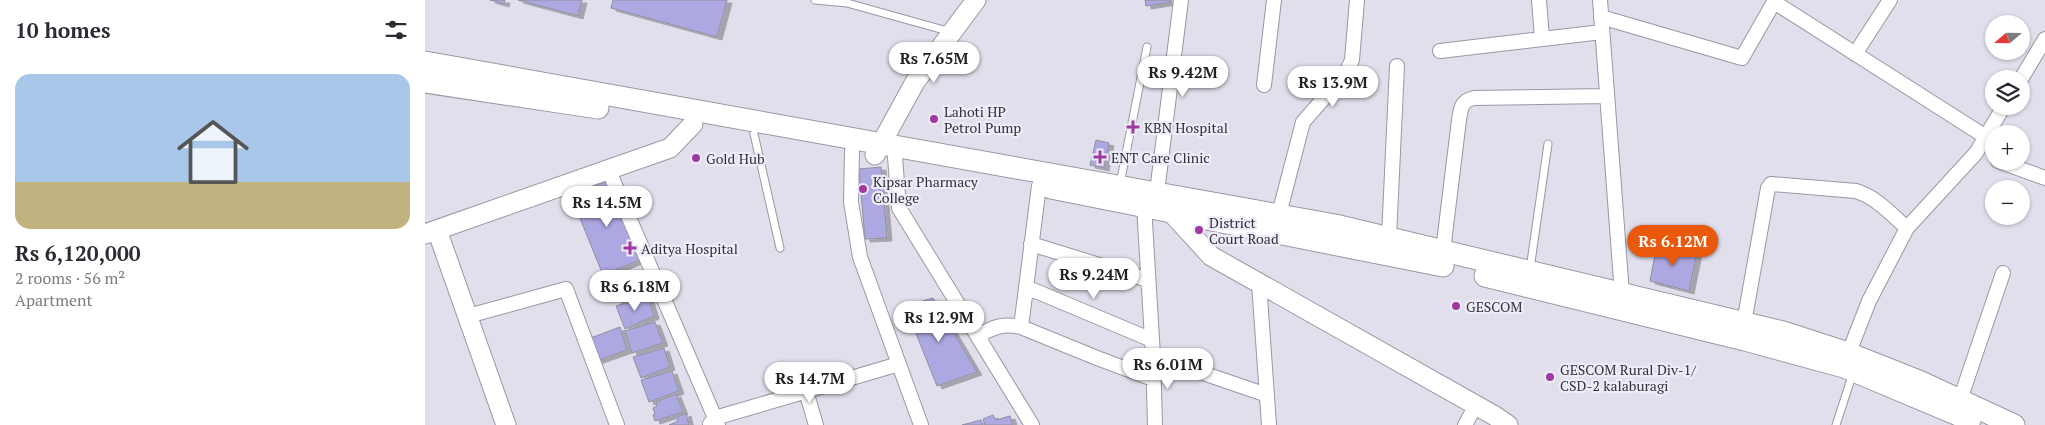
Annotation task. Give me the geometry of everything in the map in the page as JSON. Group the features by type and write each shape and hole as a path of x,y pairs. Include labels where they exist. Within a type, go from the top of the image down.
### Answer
{"main road":[{"path":"425,62 884,152 1039,186 1279,214 1389,237 1783,332 1981,425"},
{"path":"425,82 575,104 851,151 884,152 1120,185 1151,199 1169,210 1429,262 1921,382 2014,425"}],"street":[{"path":"976,0 915,82 884,152 899,208 1032,425"},
{"path":"1155,425 1148,280 1151,199 1181,0"},
{"path":"1264,85 1274,0"},
{"path":"1279,214 1303,122 1346,73 1352,60 1357,0"},
{"path":"1539,0 1542,38"},
{"path":"1600,0 1622,294"},
{"path":"1855,54 1888,1"},
{"path":"1601,17 1742,58 1773,2 1985,137"},
{"path":"1440,50 1602,32"},
{"path":"2027,70 2045,40"},
{"path":"1389,237 1397,66"},
{"path":"1443,251 1462,104 1474,98 1607,96"},
{"path":"506,425 468,316 431,232 670,148 693,124"},
{"path":"1849,364 1869,301 1907,228 1976,154 1985,140"},
{"path":"851,151 851,202 860,256 921,425"},
{"path":"1976,154 1985,157"},
{"path":"2023,170 2045,178"},
{"path":"609,171 714,423 806,391 899,364"},
{"path":"1744,323 1771,184 1856,191 1872,197 1907,228"},
{"path":"1021,327 1039,186"},
{"path":"1169,210 1211,256 1476,405 1508,425"},
{"path":"1031,244 1148,280"},
{"path":"1960,400 2003,273"},
{"path":"1259,283 1269,425"},
{"path":"1026,287 1152,340"},
{"path":"468,316 567,289 617,425"},
{"path":"978,336 996,326 1011,325 1021,327 1097,358 1153,378"},
{"path":"1153,356 1267,395"},
{"path":"806,391 816,425"},
{"path":"1465,425 1476,405"}],"lane":[{"path":"815,0 846,1 951,32"},
{"path":"1120,185 1147,48"},
{"path":"754,134 780,248"},
{"path":"1530,272 1548,144"},
{"path":"1836,425 1849,364"}],"building":[{"path":"490,0 505,0 504,4"},
{"path":"518,0 582,0 578,16"},
{"path":"613,0 727,0 717,37 611,8"},
{"path":"1145,0 1171,0 1172,2 1146,6"},
{"path":"1096,140 1109,143 1104,168 1090,165"},
{"path":"881,167 887,238 865,239 859,169"},
{"path":"610,180 642,259 603,275 571,196"},
{"path":"1657,244 1697,252 1689,291 1650,281"},
{"path":"638,272 645,293 617,302 609,282"},
{"path":"648,296 654,316 625,329 616,306"},
{"path":"933,298 977,372 937,386 905,306"},
{"path":"655,322 663,343 632,353 625,331"},
{"path":"620,327 627,350 596,361 588,339"},
{"path":"664,348 670,367 641,378 633,357"},
{"path":"672,371 679,391 649,402 641,380"},
{"path":"676,394 683,412 655,421 653,408 657,406 656,402"},
{"path":"686,413 689,425 669,425 678,421 677,417"},
{"path":"993,415 996,420 1010,416 1013,425 985,425 983,419"},
{"path":"981,420 983,425 962,425"}],"place":[{"name":"Lahoti HP Petrol Pump","path":"934,119"},
{"name":"KBN Hospital","path":"1133,127"},
{"name":"ENT Care Clinic","path":"1100,157"},
{"name":"Gold Hub","path":"696,158"},
{"name":"Kipsar Pharmacy College","path":"863,189"},
{"name":"District Court Road","path":"1199,230"},
{"name":"Aditya Hospital","path":"630,248"},
{"name":"GESCOM","path":"1456,306"},
{"name":"GESCOM Rural Div-1/ CSD-2 kalaburagi","path":"1550,377"}]}
